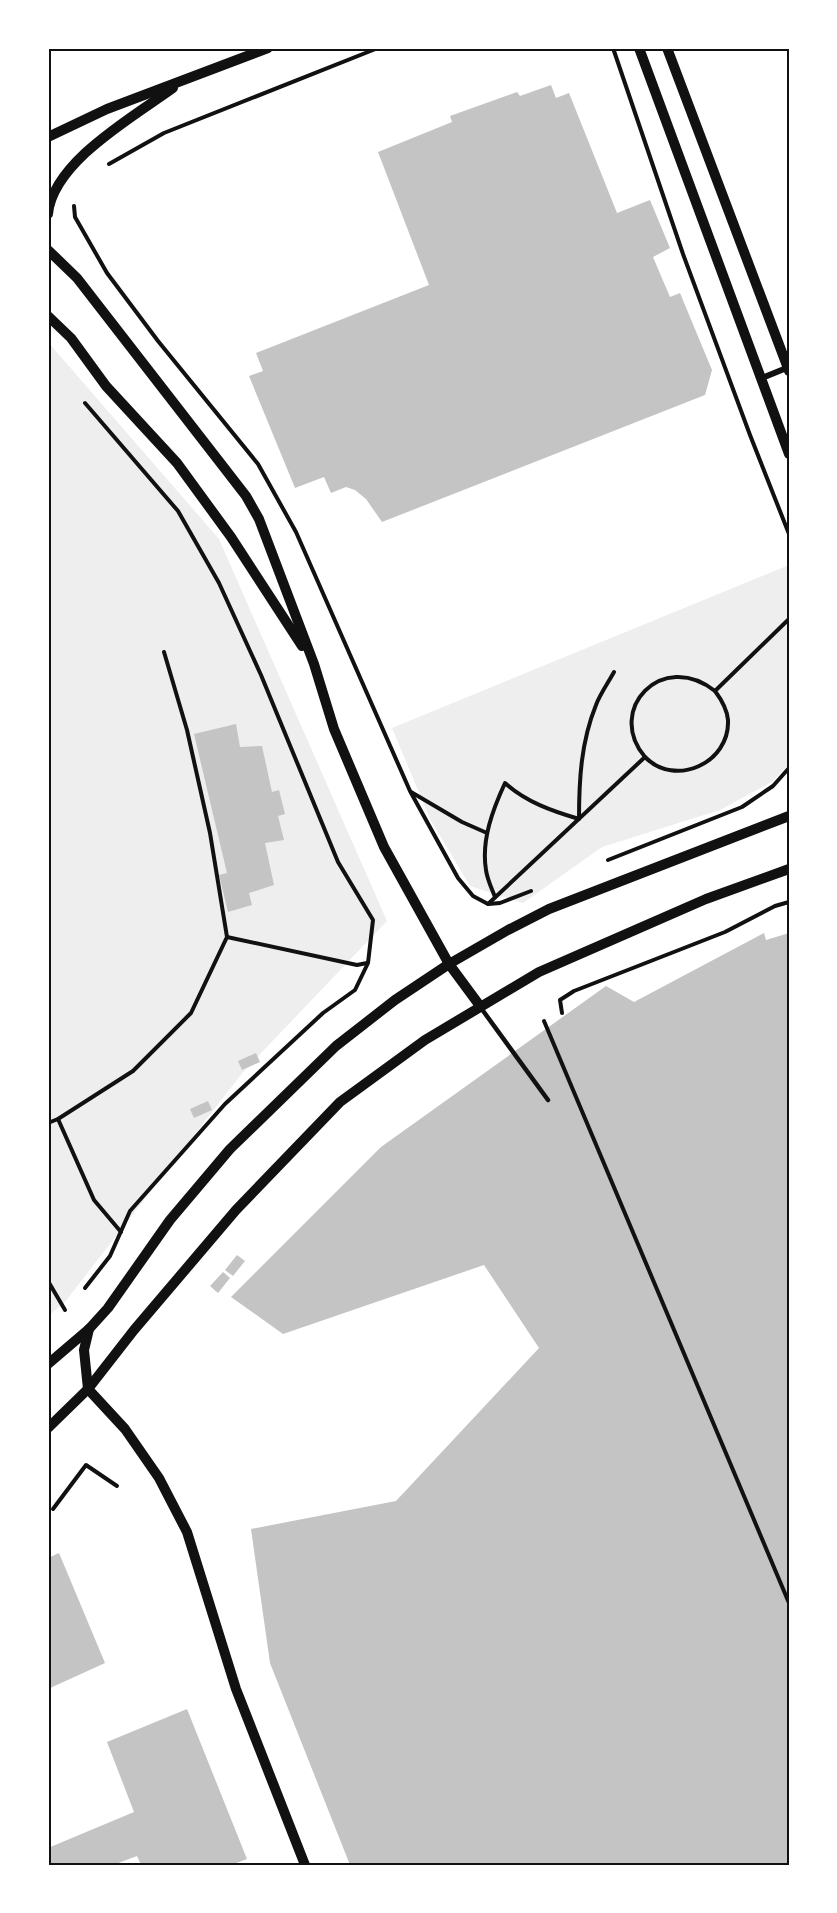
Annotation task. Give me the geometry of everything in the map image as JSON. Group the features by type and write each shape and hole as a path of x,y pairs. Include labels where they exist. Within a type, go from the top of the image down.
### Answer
{"street":[{"path":"48,137 107,109 268,48"},
{"path":"639,48 789,454"},
{"path":"667,48 789,368 762,378"},
{"path":"48,214 49,204 66,172 114,131 183,81"},
{"path":"48,250 77,278 246,496 259,519 314,664 334,729 380,836 450,964 480,1006"},
{"path":"48,316 71,338 106,386 177,463 231,537 314,664"},
{"path":"48,1364 89,1329 108,1308 170,1220 230,1149 336,1046 395,1000 507,930 549,909 789,816"},
{"path":"48,1428 88,1389 138,1324 236,1210 340,1102 425,1040 539,972 706,899 789,869"},
{"path":"89,1329 84,1350 88,1389 125,1429 159,1478 187,1532 236,1689 305,1865"}],"lane":[{"path":"480,1006 548,1100"}],"path":[{"path":"103,170 139,146 164,133 378,48"},
{"path":"613,48 682,254 789,534"},
{"path":"79,197 74,204 75,217 107,273 165,350 258,464 296,531 410,791 458,878 473,896 488,904 500,903 533,890"},
{"path":"85,403 178,511 219,583 261,675 338,862 374,920 368,963 355,990 323,1013 225,1104 130,1211 110,1256 85,1288"},
{"path":"715,690 789,619"},
{"path":"48,1123 133,1071 191,1013 226,938 210,832 187,730 164,652"},
{"path":"579,819 579,778 584,741 596,704 614,672"},
{"path":"672,676 687,676 702,681 715,690 728,719 726,736 720,750 708,762 694,770 678,771 662,768 645,757 638,748 633,734 632,718 636,704 645,691 657,681 672,676"},
{"path":"488,904 645,757"},
{"path":"598,864 742,807 773,786 789,768"},
{"path":"495,898 486,869 487,833 495,805 505,783 518,794 556,812 579,819"},
{"path":"410,791 462,822 487,833"},
{"path":"562,1013 560,1000 574,991 725,932 775,906 789,902"},
{"path":"226,938 357,965 368,963"},
{"path":"544,1021 789,1603"},
{"path":"57,1119 94,1200 121,1232"},
{"path":"48,1281 65,1310"},
{"path":"53,1509 86,1465 117,1486"}],"shaded area":[{"path":"48,342 219,539 387,921 243,1072 65,1302 48,1316"},
{"path":"789,565 789,764 772,782 720,810 602,847 523,903 470,886 430,819 392,728"}],"building":[{"path":"551,85 556,98 569,93 617,213 650,200 670,248 653,257 670,297 680,293 712,370 705,395 382,522 366,499 355,490 346,487 331,493 324,477 295,488 249,376 263,371 256,353 429,285 378,152 452,122 450,116 517,92 520,96"},
{"path":"236,724 240,747 262,746 272,792 279,790 285,814 278,816 284,840 265,843 274,885 249,893 252,905 228,912 219,875 227,873 194,734"},
{"path":"764,933 766,940 789,933 789,1865 350,1865 270,1663 251,1529 396,1501 539,1348 484,1265 283,1334 231,1297 381,1147 606,986 634,1002"},
{"path":"256,1053 260,1062 242,1070 238,1061"},
{"path":"208,1101 212,1110 194,1118 190,1109"},
{"path":"237,1255 245,1261 233,1276 225,1270"},
{"path":"223,1272 230,1278 218,1293 210,1286"},
{"path":"59,1553 105,1663 48,1689 48,1558"},
{"path":"187,1709 247,1859 231,1865 141,1865 137,1856 113,1865 48,1865 48,1848 134,1812 107,1742"}]}
